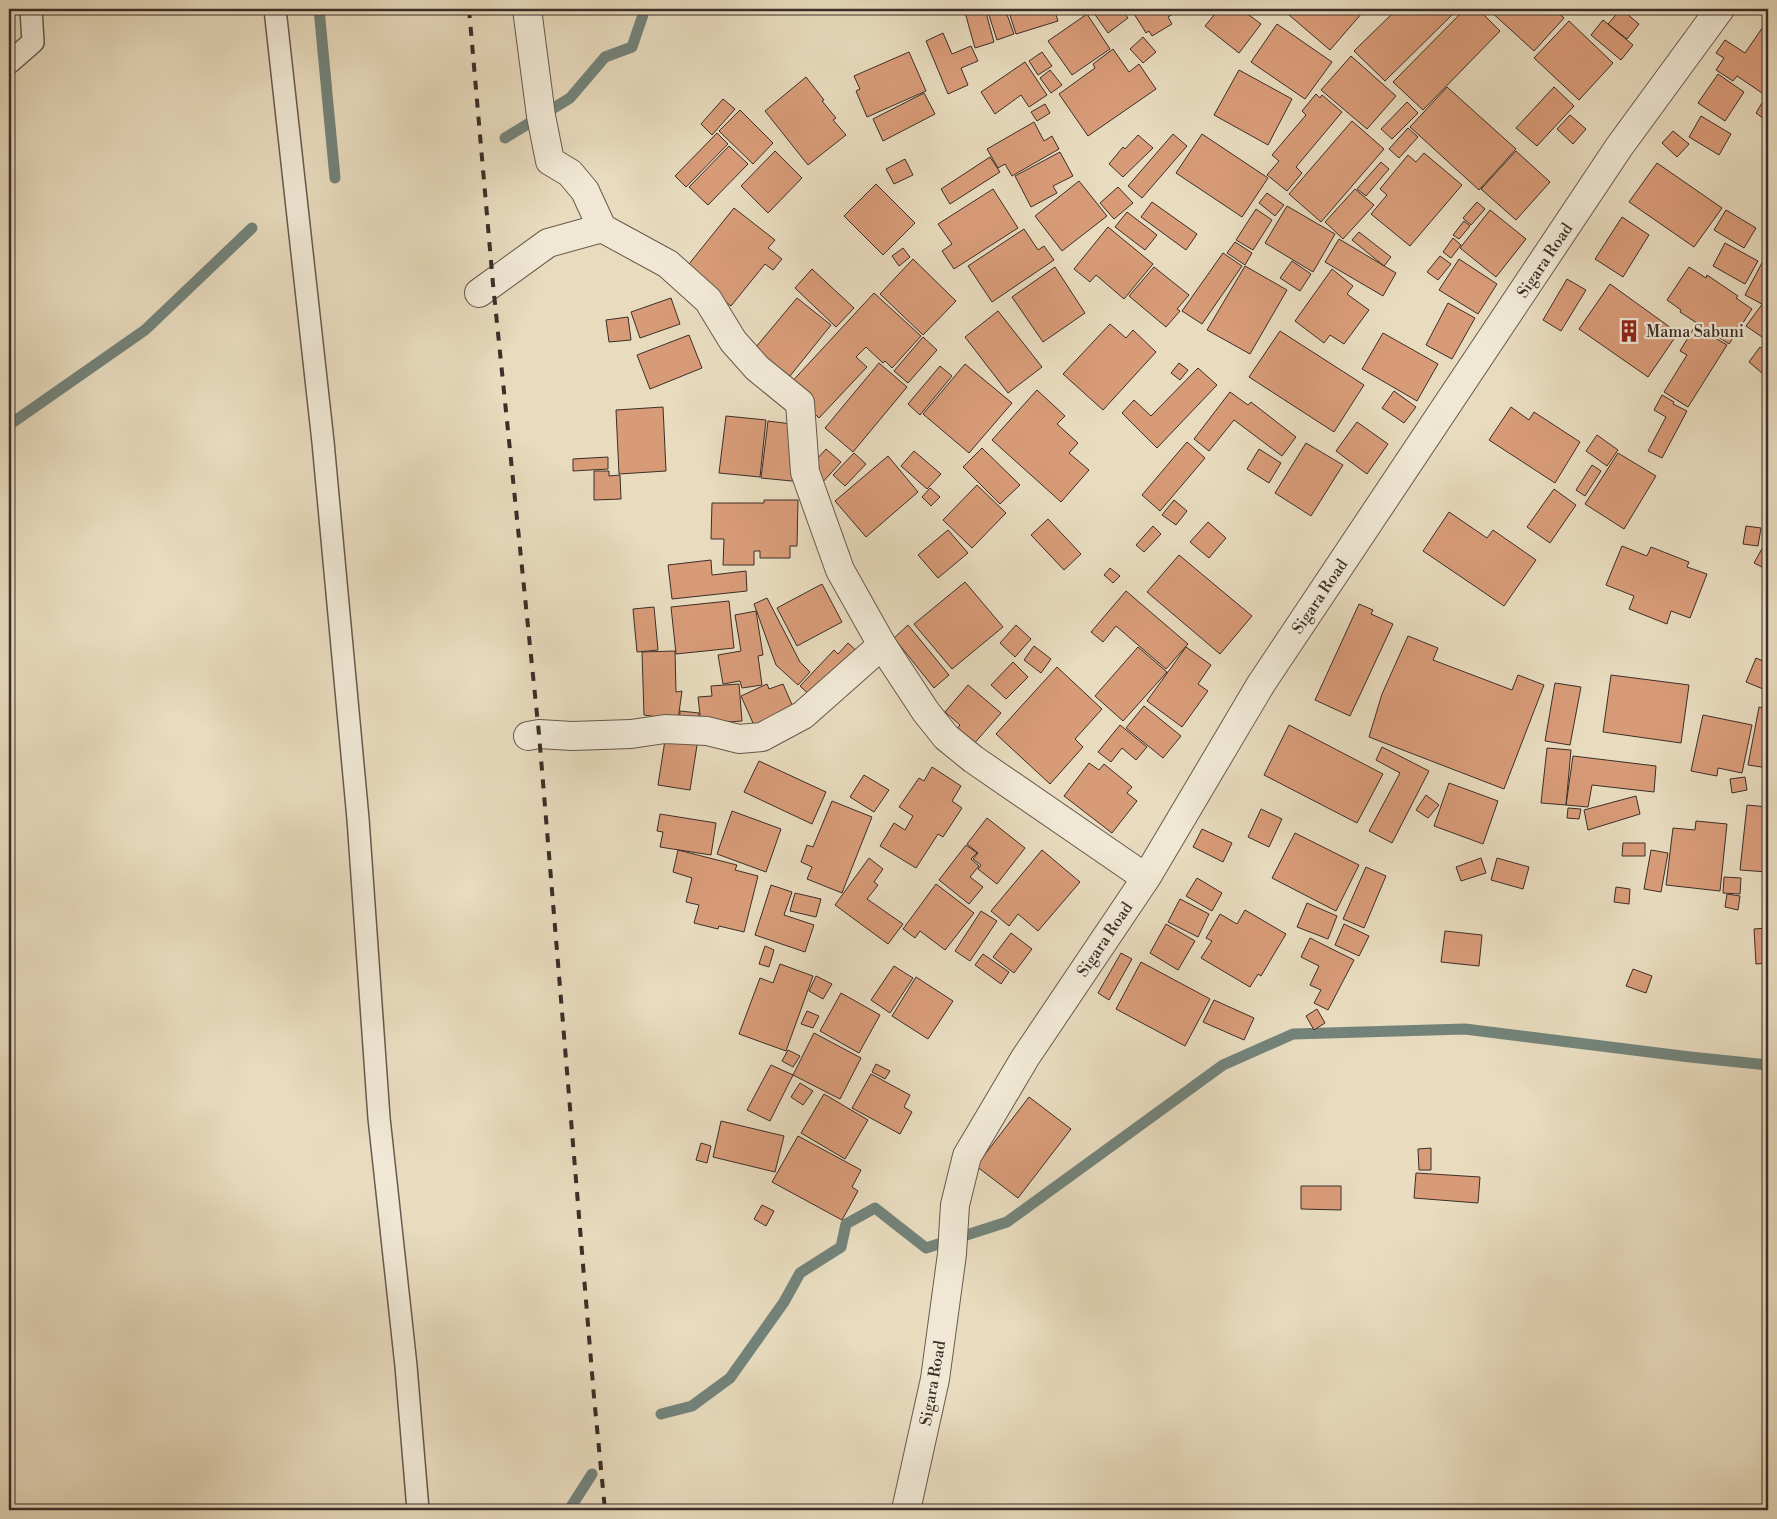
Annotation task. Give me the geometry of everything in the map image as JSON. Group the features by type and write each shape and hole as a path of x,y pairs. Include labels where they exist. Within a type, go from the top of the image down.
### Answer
{"street":[{"path":"527,9 541,116 550,161 570,172 585,191 602,228 668,264 708,300 733,341 757,368 800,403 805,472 840,570 882,645 926,712 946,737 1146,878"},
{"name":"Sigara Road","path":"906,1510 935,1379 952,1254 955,1204 967,1156 1025,1058 1146,878 1261,684 1619,147 1720,9"},
{"path":"479,293 548,243 602,228"},
{"path":"528,736 539,734 572,736 631,734 665,729 707,731 739,738 762,737 803,715 882,645"}],"lane":[{"path":"9,63 34,42 31,9"},
{"path":"275,9 326,472 358,819 379,1118 406,1366 418,1510"}],"building":[{"path":"964,9 985,9 994,42 975,48"},
{"path":"987,9 1005,9 1014,34 997,40"},
{"path":"1008,9 1054,9 1058,21 1016,34"},
{"path":"1091,9 1121,9 1128,18 1108,33"},
{"path":"1131,9 1182,9 1168,17 1172,24 1152,36 1149,31 1146,33"},
{"path":"1219,9 1241,9 1261,24 1239,53 1205,26"},
{"path":"1282,9 1357,9 1362,13 1330,50"},
{"path":"1397,9 1458,9 1385,81 1354,51"},
{"path":"1465,9 1478,9 1500,31 1423,110 1393,82"},
{"path":"1488,9 1554,9 1564,18 1534,51"},
{"path":"1621,9 1639,24 1627,39 1608,24"},
{"path":"1087,14 1110,49 1072,75 1048,41"},
{"path":"1603,20 1633,45 1621,60 1591,35"},
{"path":"1569,21 1613,63 1579,100 1534,58"},
{"path":"1767,21 1768,97 1737,76 1733,81 1716,70 1724,58 1716,53 1725,40 1745,53"},
{"path":"1277,24 1332,62 1305,99 1251,62"},
{"path":"943,33 952,54 971,46 978,61 961,68 968,85 948,94 926,41"},
{"path":"1143,37 1156,52 1143,63 1130,49"},
{"path":"1113,49 1129,72 1139,64 1156,89 1088,136 1059,94 1095,68 1093,64"},
{"path":"909,52 926,91 867,117 856,91 860,89 854,76"},
{"path":"1042,52 1052,66 1038,75 1029,61"},
{"path":"1351,56 1396,96 1367,129 1321,90"},
{"path":"1025,62 1047,95 1029,107 1021,95 995,114 981,92"},
{"path":"1050,70 1062,85 1051,93 1040,78"},
{"path":"1239,70 1292,99 1268,145 1214,115"},
{"path":"1718,74 1744,92 1725,121 1698,103"},
{"path":"806,77 836,118 833,120 846,135 808,165 765,111"},
{"path":"1447,87 1516,149 1479,190 1410,127"},
{"path":"1554,87 1574,106 1537,146 1516,128"},
{"path":"924,93 935,114 883,141 873,119"},
{"path":"1316,94 1320,98 1322,95 1342,112 1296,167 1302,173 1287,191 1267,175 1279,161 1272,155 1306,115 1302,111"},
{"path":"723,99 735,109 712,135 701,124"},
{"path":"1407,102 1418,113 1392,139 1381,129"},
{"path":"1762,103 1768,108 1768,122 1756,113"},
{"path":"1045,104 1050,113 1037,121 1031,112"},
{"path":"740,110 773,143 753,164 719,131"},
{"path":"1570,115 1586,129 1573,144 1557,129"},
{"path":"1701,116 1731,134 1719,155 1689,137"},
{"path":"1352,121 1384,149 1321,222 1289,194"},
{"path":"1034,122 1044,141 1052,136 1059,149 1012,176 1005,164 998,168 987,149"},
{"path":"1408,128 1418,137 1399,158 1389,149"},
{"path":"1673,131 1689,144 1677,157 1662,143"},
{"path":"717,133 728,144 686,187 675,176"},
{"path":"1173,134 1187,146 1142,198 1128,186"},
{"path":"1202,134 1268,178 1242,217 1176,173"},
{"path":"1138,135 1153,148 1123,177 1109,164 1123,147 1125,149"},
{"path":"729,146 748,164 708,205 689,187"},
{"path":"775,151 802,178 768,213 741,186"},
{"path":"1516,151 1550,182 1516,220 1481,189"},
{"path":"1060,152 1073,176 1053,186 1057,193 1031,207 1015,176"},
{"path":"1424,153 1462,185 1410,246 1371,214 1387,195 1380,189 1408,155 1416,162"},
{"path":"990,157 1000,172 950,204 941,189"},
{"path":"905,159 913,175 894,184 886,169"},
{"path":"1381,162 1389,169 1366,196 1357,189"},
{"path":"1657,163 1722,208 1694,247 1629,202"},
{"path":"1079,181 1107,216 1062,251 1035,216"},
{"path":"876,184 915,223 883,255 844,216"},
{"path":"1118,187 1133,203 1114,219 1100,203"},
{"path":"993,189 1018,228 954,269 942,251 952,244 938,224"},
{"path":"1355,189 1374,205 1343,239 1325,222"},
{"path":"1267,193 1284,205 1275,216 1259,203"},
{"path":"1152,202 1197,234 1186,250 1141,217"},
{"path":"1477,202 1485,209 1471,225 1463,218"},
{"path":"1287,206 1335,234 1313,272 1265,243"},
{"path":"734,208 775,240 768,248 782,259 773,270 765,264 731,306 685,269"},
{"path":"1256,209 1272,220 1253,250 1236,240"},
{"path":"1490,210 1526,239 1496,277 1460,248"},
{"path":"1726,210 1756,228 1744,248 1714,230"},
{"path":"1127,212 1157,235 1145,250 1115,227"},
{"path":"1622,217 1649,235 1623,277 1595,259"},
{"path":"1464,221 1470,226 1459,239 1453,235"},
{"path":"1108,227 1153,264 1124,299 1096,275 1090,282 1074,269"},
{"path":"1024,229 1038,250 1044,246 1054,260 992,302 968,266"},
{"path":"1359,232 1391,257 1384,266 1352,240"},
{"path":"1453,238 1461,245 1451,258 1443,252"},
{"path":"1339,239 1396,273 1383,296 1325,262"},
{"path":"1235,242 1252,253 1245,265 1227,253"},
{"path":"1725,243 1758,261 1745,284 1713,266"},
{"path":"903,248 910,257 899,266 892,256"},
{"path":"1223,253 1242,266 1202,324 1182,311"},
{"path":"1440,256 1451,264 1438,280 1427,272"},
{"path":"913,259 956,301 923,335 880,294"},
{"path":"1459,259 1497,284 1478,314 1439,290"},
{"path":"1764,259 1768,261 1768,292 1762,304 1745,295"},
{"path":"1292,261 1311,274 1300,291 1280,278"},
{"path":"1245,266 1287,290 1250,354 1207,330"},
{"path":"1055,267 1085,313 1043,342 1012,297"},
{"path":"1154,267 1189,295 1177,309 1180,311 1166,327 1129,296"},
{"path":"1689,267 1706,278 1707,275 1738,296 1736,298 1752,309 1729,344 1680,312 1681,310 1667,300"},
{"path":"812,269 854,308 836,327 795,288"},
{"path":"1332,269 1353,286 1347,294 1369,310 1344,344 1330,335 1324,343 1295,321"},
{"path":"1567,279 1586,290 1561,331 1543,320"},
{"name":"Mama Sabuni","path":"1610,284 1678,333 1648,377 1579,329"},
{"path":"874,293 921,336 892,368 885,361 883,363 866,347 856,357 867,367 819,418 787,387"},
{"path":"671,298 680,324 640,338 631,312"},
{"path":"797,298 831,325 786,381 751,353"},
{"path":"1766,299 1768,301 1768,328 1762,337 1746,326"},
{"path":"1448,303 1475,318 1452,359 1426,345"},
{"path":"998,311 1042,367 1008,393 965,337"},
{"path":"628,317 631,340 609,342 606,320"},
{"path":"1110,324 1126,338 1133,330 1156,352 1103,410 1063,374"},
{"path":"1695,326 1727,345 1688,407 1664,392 1687,355 1680,351"},
{"path":"1280,331 1364,385 1334,432 1249,377"},
{"path":"1383,333 1438,364 1417,401 1362,369"},
{"path":"689,335 702,368 650,389 637,355"},
{"path":"923,337 937,350 908,383 894,371"},
{"path":"1760,347 1768,353 1768,370 1765,368 1762,373 1749,362"},
{"path":"879,363 907,387 853,452 825,428"},
{"path":"1179,363 1188,370 1180,380 1171,373"},
{"path":"965,364 1012,403 969,453 923,414"},
{"path":"940,366 952,376 920,415 908,404"},
{"path":"1198,368 1217,385 1157,448 1122,413 1134,400 1151,416"},
{"path":"1037,390 1065,416 1057,424 1078,443 1069,453 1089,470 1061,502 992,440"},
{"path":"1394,391 1416,407 1404,423 1382,408"},
{"path":"1230,392 1248,405 1251,402 1296,437 1282,456 1234,420 1209,451 1194,439"},
{"path":"1662,395 1674,402 1673,404 1687,411 1662,458 1648,451 1666,417 1654,410"},
{"path":"663,407 666,471 619,474 616,410"},
{"path":"1511,407 1529,420 1534,412 1580,442 1555,483 1489,440"},
{"path":"726,416 766,420 760,477 719,473"},
{"path":"768,421 799,425 802,482 761,478"},
{"path":"1357,422 1388,444 1367,474 1336,451"},
{"path":"1597,435 1618,450 1607,466 1586,451"},
{"path":"1187,442 1205,458 1160,511 1142,495"},
{"path":"1306,443 1343,465 1311,516 1275,493"},
{"path":"982,448 1020,485 1000,504 963,467"},
{"path":"826,449 841,462 821,484 806,471"},
{"path":"1259,449 1281,463 1269,483 1247,469"},
{"path":"914,451 941,474 927,489 901,466"},
{"path":"854,453 866,464 845,486 833,475"},
{"path":"1618,453 1656,476 1624,529 1585,504"},
{"path":"888,456 918,492 866,537 835,501"},
{"path":"608,457 608,469 573,471 573,459"},
{"path":"1592,465 1601,471 1585,496 1576,490"},
{"path":"594,471 609,471 609,476 620,475 621,499 594,500"},
{"path":"977,485 1006,513 972,548 943,520"},
{"path":"930,488 940,497 931,506 922,497"},
{"path":"1554,489 1576,505 1550,543 1527,527"},
{"path":"764,500 798,500 797,546 790,546 790,558 760,558 760,551 754,551 754,565 723,565 724,539 711,539 712,503 764,503"},
{"path":"1174,500 1187,511 1176,525 1162,515"},
{"path":"1449,512 1487,538 1493,530 1536,560 1504,606 1423,551"},
{"path":"1048,519 1081,554 1064,570 1031,535"},
{"path":"1208,522 1226,538 1209,558 1190,542"},
{"path":"1153,526 1161,534 1144,552 1136,545"},
{"path":"1746,526 1761,528 1758,546 1743,544"},
{"path":"948,530 968,553 938,578 918,555"},
{"path":"1768,538 1768,570 1754,563"},
{"path":"1622,546 1647,556 1651,547 1689,562 1687,567 1707,574 1690,618 1671,611 1667,624 1629,609 1634,596 1606,585"},
{"path":"1179,555 1252,616 1220,654 1147,592"},
{"path":"711,560 712,575 746,571 747,591 672,599 668,565"},
{"path":"1110,568 1120,576 1113,583 1104,575"},
{"path":"965,582 1003,627 952,669 914,624"},
{"path":"822,584 842,622 797,646 777,608"},
{"path":"1126,591 1188,644 1166,669 1116,626 1103,642 1091,632"},
{"path":"767,598 800,662 810,672 798,685 776,665 754,604"},
{"path":"729,601 734,648 676,654 671,607"},
{"path":"1359,604 1373,610 1371,614 1393,624 1350,716 1315,700"},
{"path":"654,607 658,650 637,652 633,609"},
{"path":"756,611 763,655 758,656 762,685 742,688 740,681 723,684 718,655 741,651 735,615"},
{"path":"908,625 949,675 934,688 894,638"},
{"path":"1016,625 1031,639 1015,657 1000,643"},
{"path":"1408,636 1438,648 1433,660 1512,690 1518,675 1544,685 1504,789 1369,737 1382,694"},
{"path":"1768,639 1768,659 1762,656"},
{"path":"848,643 860,654 816,701 800,686 834,650 838,654"},
{"path":"1034,646 1051,659 1041,673 1024,660"},
{"path":"1138,647 1167,672 1123,721 1095,696"},
{"path":"1186,647 1211,665 1198,684 1208,691 1182,727 1147,701"},
{"path":"675,651 676,692 682,691 678,720 644,715 642,652"},
{"path":"1756,658 1768,663 1768,691 1746,682"},
{"path":"1013,662 1028,677 1006,699 991,685"},
{"path":"1057,667 1102,709 1075,739 1083,747 1050,784 996,734"},
{"path":"1611,675 1689,685 1681,743 1603,732"},
{"path":"1555,683 1581,687 1570,745 1545,741"},
{"path":"739,684 742,721 701,724 698,697 712,696 711,686"},
{"path":"767,684 769,689 783,684 796,714 757,732 741,696"},
{"path":"968,685 1001,713 972,746 955,731 960,725 945,712"},
{"path":"1144,706 1181,736 1163,758 1126,728"},
{"path":"1759,707 1768,709 1768,768 1748,765"},
{"path":"680,711 699,713 698,725 679,723"},
{"path":"1703,715 1752,725 1742,773 1718,768 1717,776 1691,771"},
{"path":"1120,725 1147,747 1136,760 1122,748 1111,762 1098,752"},
{"path":"1289,725 1383,774 1357,823 1264,775"},
{"path":"666,734 698,739 690,790 658,785"},
{"path":"1382,747 1429,771 1392,843 1369,831 1400,773 1376,760"},
{"path":"1547,748 1571,750 1566,805 1541,803"},
{"path":"1573,756 1656,766 1654,792 1592,785 1588,807 1566,805"},
{"path":"759,761 826,792 812,824 744,792"},
{"path":"1089,763 1099,770 1104,764 1132,787 1127,793 1137,801 1112,833 1064,796"},
{"path":"932,767 961,786 952,801 962,808 943,837 938,834 916,868 880,846 894,823 905,830 913,816 899,807 919,778 924,781"},
{"path":"864,775 889,790 874,812 850,797"},
{"path":"1745,777 1747,790 1732,793 1730,779"},
{"path":"1449,783 1498,801 1483,844 1434,826"},
{"path":"1426,795 1439,805 1428,818 1416,810"},
{"path":"1636,796 1640,814 1588,830 1584,810"},
{"path":"832,801 872,817 842,893 807,879 812,867 801,862 807,845 813,847"},
{"path":"1747,805 1768,807 1768,872 1740,870"},
{"path":"1568,808 1581,809 1579,819 1567,818"},
{"path":"1261,809 1282,819 1269,847 1248,837"},
{"path":"732,811 781,829 766,872 717,854"},
{"path":"660,814 716,823 711,855 660,847 663,832 657,831"},
{"path":"987,818 1025,848 997,884 978,869 981,865 973,859 978,853 967,844"},
{"path":"1696,821 1727,824 1720,891 1666,885 1673,828 1695,830"},
{"path":"1202,829 1232,843 1223,862 1193,847"},
{"path":"1295,833 1359,865 1336,911 1272,878"},
{"path":"1623,843 1645,843 1645,856 1622,856"},
{"path":"966,845 977,853 971,859 979,866 970,877 983,887 969,904 939,880"},
{"path":"678,850 737,865 735,870 758,876 744,932 719,926 718,929 694,923 699,905 686,902 692,878 673,872"},
{"path":"1042,850 1080,882 1038,931 1018,914 1009,926 991,911"},
{"path":"1651,850 1668,853 1661,892 1644,889"},
{"path":"869,858 883,869 874,882 878,885 867,899 903,924 888,944 835,905"},
{"path":"1481,858 1486,873 1461,881 1456,867"},
{"path":"1497,858 1529,867 1523,889 1491,880"},
{"path":"1366,867 1386,876 1364,928 1343,919"},
{"path":"1724,877 1741,878 1740,894 1723,893"},
{"path":"1197,878 1222,893 1212,911 1186,896"},
{"path":"936,884 974,913 945,950 920,931 915,938 903,929"},
{"path":"771,885 792,892 784,915 814,925 805,952 755,935"},
{"path":"1616,887 1630,889 1629,904 1614,902"},
{"path":"795,893 821,899 816,917 790,911"},
{"path":"1727,894 1740,896 1738,910 1725,907"},
{"path":"1180,899 1209,914 1198,937 1168,922"},
{"path":"1307,903 1337,916 1328,939 1297,927"},
{"path":"1245,910 1286,934 1261,976 1258,974 1250,987 1201,958 1212,941 1206,938 1220,914 1237,924"},
{"path":"981,911 997,921 970,961 955,951"},
{"path":"1166,924 1195,941 1178,970 1150,953"},
{"path":"1344,924 1369,936 1359,956 1335,945"},
{"path":"1768,928 1768,963 1756,964 1754,929"},
{"path":"1445,931 1482,935 1479,966 1441,962"},
{"path":"1011,933 1032,949 1014,973 993,957"},
{"path":"1310,938 1354,960 1328,1010 1314,1003 1321,990 1310,985 1319,966 1301,957"},
{"path":"765,946 774,950 769,967 759,964"},
{"path":"1121,953 1132,959 1109,1000 1098,993"},
{"path":"983,954 1009,972 1001,984 975,965"},
{"path":"1141,962 1210,999 1185,1046 1116,1009"},
{"path":"780,964 813,976 786,1051 739,1034 760,978 773,983"},
{"path":"894,966 913,978 890,1013 871,1000"},
{"path":"1633,969 1652,976 1646,993 1626,986"},
{"path":"816,976 832,984 823,999 809,991"},
{"path":"916,977 953,1001 928,1039 892,1016"},
{"path":"841,993 880,1015 859,1053 820,1031"},
{"path":"1214,1000 1254,1018 1244,1040 1203,1022"},
{"path":"1317,1009 1325,1023 1314,1030 1306,1016"},
{"path":"807,1011 819,1016 813,1028 801,1024"},
{"path":"814,1033 861,1058 840,1099 793,1075"},
{"path":"788,1050 800,1056 793,1067 782,1061"},
{"path":"876,1064 890,1071 885,1079 872,1072"},
{"path":"771,1065 793,1075 770,1121 747,1110"},
{"path":"871,1074 910,1095 904,1107 912,1112 900,1134 852,1108"},
{"path":"800,1083 813,1091 803,1105 791,1097"},
{"path":"824,1094 868,1120 845,1159 801,1133"},
{"path":"1029,1097 1071,1129 1018,1198 976,1166"},
{"path":"721,1121 784,1136 775,1172 713,1157"},
{"path":"798,1136 861,1170 852,1187 858,1191 842,1220 772,1182"},
{"path":"701,1143 711,1146 707,1163 696,1160"},
{"path":"1431,1148 1431,1170 1419,1170 1418,1149"},
{"path":"1416,1173 1480,1177 1478,1203 1414,1198"},
{"path":"1301,1186 1341,1186 1341,1210 1301,1209"},
{"path":"762,1205 774,1211 766,1226 754,1219"}],"waterway":[{"path":"319,9 335,178"},
{"path":"505,138 570,98 605,57 632,47 645,9"},
{"path":"9,425 145,330 252,228"},
{"path":"661,1414 692,1406 730,1378 784,1302 800,1273 841,1247 846,1224 875,1208 926,1248 1007,1222 1223,1065 1293,1034 1465,1029 1768,1065"},
{"path":"569,1510 592,1474"}],"railway":[{"path":"469,9 493,284 539,734 605,1510"}],"place":[{"name":"Mama Sabuni","path":"1629,331"}]}
